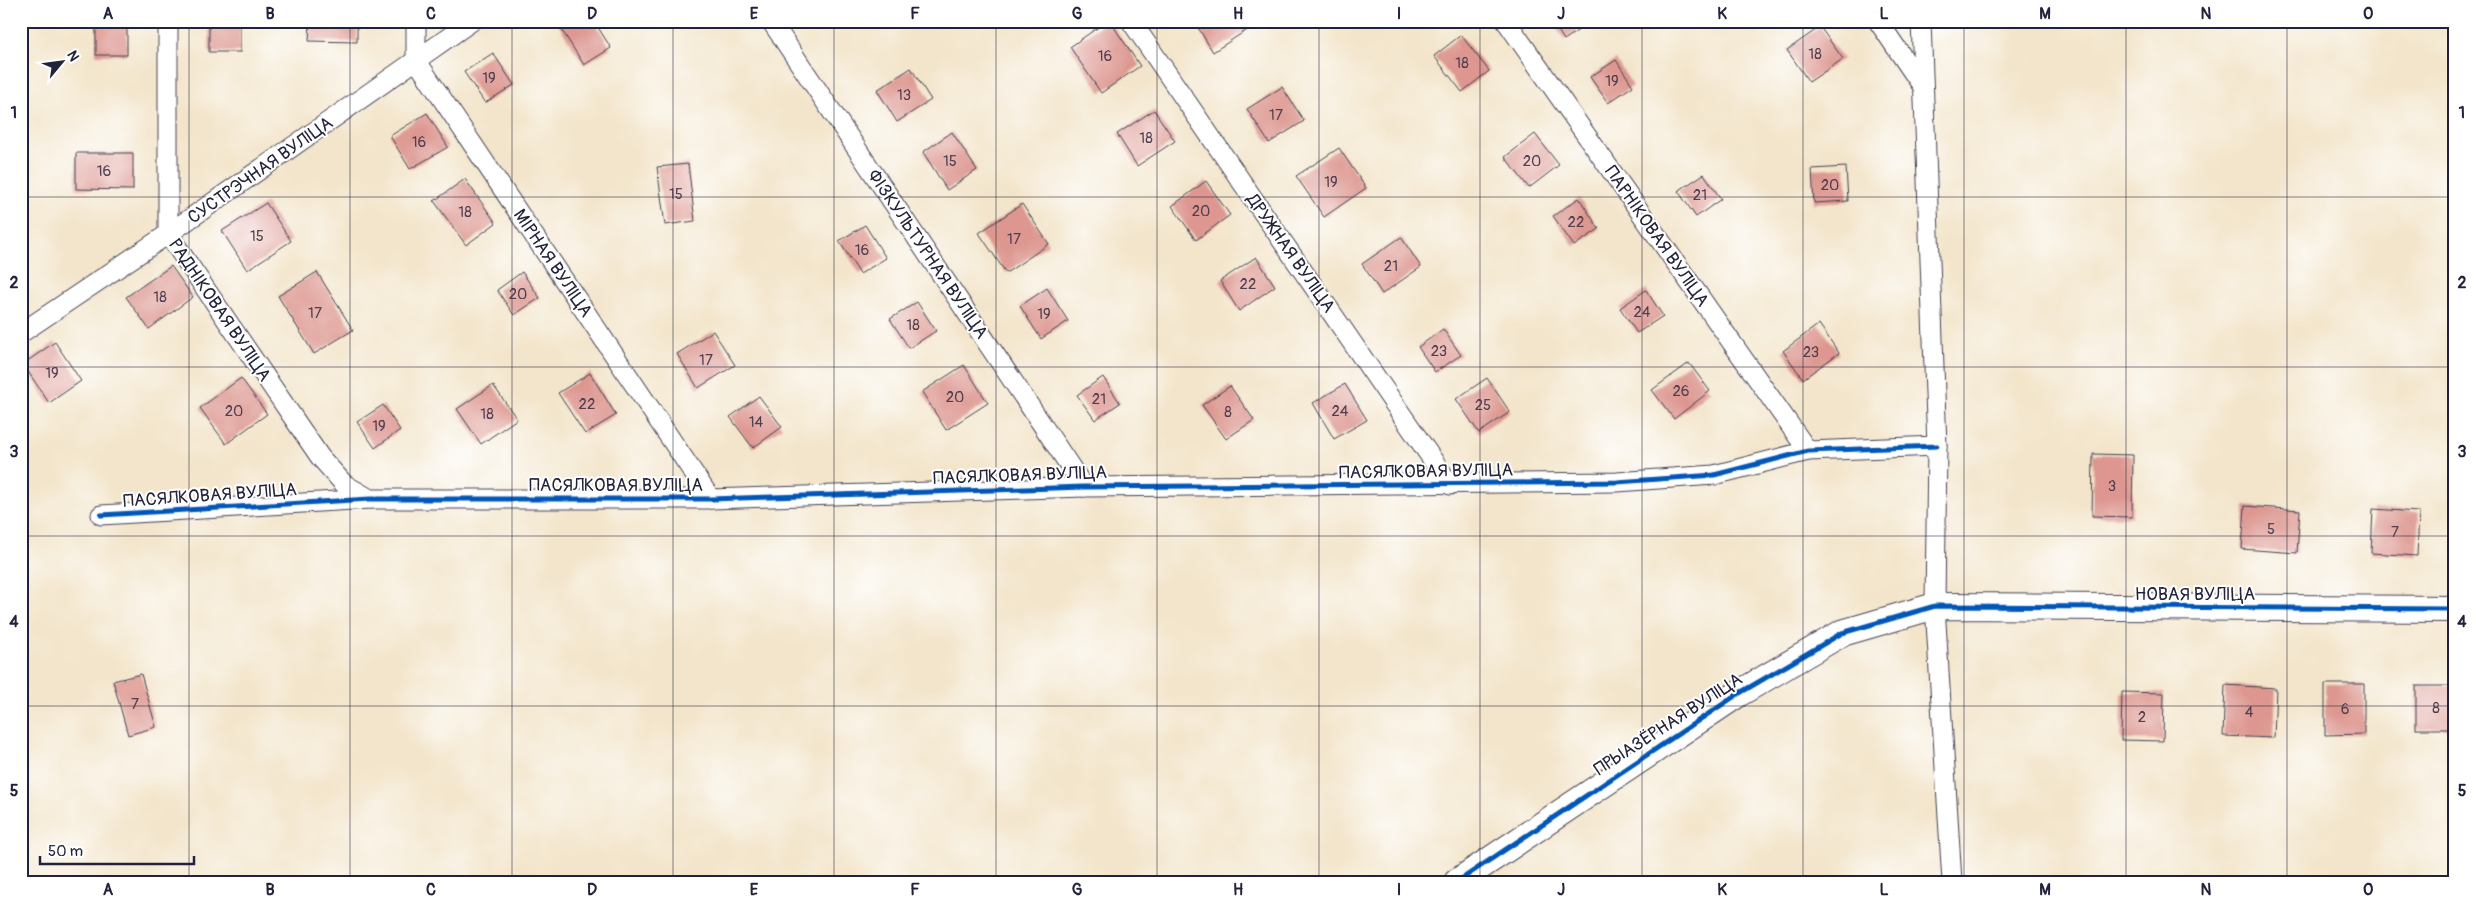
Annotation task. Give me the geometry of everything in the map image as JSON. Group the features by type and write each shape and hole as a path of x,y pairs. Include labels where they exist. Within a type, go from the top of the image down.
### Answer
{"street":[{"name":"РАДНІКОВАЯ ВУЛІЦА","path":"168,21 168,234 320,457 344,484 370,499"},
{"path":"416,21 416,60"},
{"name":"СУСТРЭЧНАЯ ВУЛІЦА","path":"21,333 168,234 472,21"},
{"name":"ФІЗКУЛЬТУРНАЯ ВУЛІЦА","path":"771,21 1084,487"},
{"name":"ДРУЖНАЯ ВУЛІЦА","path":"1132,21 1450,485"},
{"name":"ПАРНІКОВАЯ ВУЛІЦА","path":"1506,21 1808,451"},
{"path":"1878,21 1923,87"},
{"path":"1921,21 1938,446 1935,606 1952,882"},
{"name":"МІРНАЯ ВУЛІЦА","path":"416,60 711,499"},
{"name":"ПАСЯЛКОВАЯ ВУЛІЦА","path":"102,515 370,499 711,499 1084,487 1617,482 1714,475 1808,451 1938,446"},
{"name":"НОВАЯ ВУЛІЦА","path":"1935,606 2455,609"},
{"name":"ПРЫАЗЁРНАЯ ВУЛІЦА","path":"1457,882 1729,699 1842,633 1935,606"}],"building":[{"path":"209,21 240,21 240,52 209,52"},
{"path":"310,21 357,21 357,42 309,41"},
{"path":"556,21 594,21 611,48 584,65"},
{"path":"1107,21 1110,21 1140,66 1101,93 1070,47"},
{"path":"1194,21 1261,21 1213,52"},
{"path":"1552,21 1592,21 1564,40"},
{"path":"96,24 127,24 127,55 96,55"},
{"path":"1820,27 1843,59 1809,82 1787,50"},
{"path":"1461,35 1489,71 1462,92 1434,56"},
{"path":"493,53 514,85 485,103 464,72"},
{"path":"1616,60 1633,86 1608,103 1590,77"},
{"path":"911,68 931,100 897,122 877,90"},
{"path":"1282,87 1304,121 1269,143 1247,109"},
{"path":"1154,110 1175,141 1137,166 1117,134"},
{"path":"427,113 448,147 410,169 390,136"},
{"path":"952,132 977,170 947,190 923,152"},
{"path":"1535,134 1559,165 1529,188 1505,157"},
{"path":"1339,148 1366,188 1324,217 1296,176"},
{"path":"76,153 133,153 133,190 76,189"},
{"path":"688,164 695,221 665,225 657,167"},
{"path":"1846,167 1848,201 1814,203 1812,169"},
{"path":"1704,174 1721,199 1696,217 1678,191"},
{"path":"465,179 496,223 466,245 434,201"},
{"path":"1206,181 1230,215 1196,240 1172,206"},
{"path":"1579,198 1599,229 1574,246 1553,216"},
{"path":"266,203 291,241 247,270 222,231"},
{"path":"1022,204 1049,244 1006,273 979,233"},
{"path":"865,225 886,258 860,274 839,241"},
{"path":"1401,237 1421,267 1382,294 1362,264"},
{"path":"1256,257 1275,286 1239,311 1220,281"},
{"path":"171,266 193,297 149,329 126,297"},
{"path":"317,272 353,330 314,354 278,296"},
{"path":"522,272 540,298 514,315 497,290"},
{"path":"1047,288 1068,321 1041,339 1020,306"},
{"path":"1646,290 1663,316 1637,333 1620,308"},
{"path":"917,302 936,331 909,348 890,319"},
{"path":"1819,324 1839,353 1803,379 1783,351"},
{"path":"1443,329 1461,355 1435,372 1418,347"},
{"path":"713,331 735,365 698,388 677,354"},
{"path":"55,342 81,381 49,403 23,364"},
{"path":"1689,363 1710,391 1674,419 1652,390"},
{"path":"964,365 988,403 946,430 922,392"},
{"path":"590,373 616,415 585,434 558,393"},
{"path":"1103,377 1120,403 1095,420 1077,395"},
{"path":"241,378 267,414 226,444 200,408"},
{"path":"1487,378 1510,412 1479,433 1456,399"},
{"path":"1345,384 1367,420 1334,439 1313,403"},
{"path":"493,385 517,419 481,444 457,409"},
{"path":"1230,386 1254,420 1226,439 1202,405"},
{"path":"759,396 782,427 753,448 730,417"},
{"path":"383,405 400,430 375,448 357,422"},
{"path":"2093,454 2133,455 2132,517 2092,516"},
{"path":"2245,506 2300,510 2297,553 2242,549"},
{"path":"2373,509 2419,512 2417,556 2371,553"},
{"path":"141,674 156,727 128,735 113,681"},
{"path":"2325,684 2364,684 2364,734 2325,735"},
{"path":"2225,685 2276,688 2274,738 2223,736"},
{"path":"2416,686 2455,686 2455,729 2416,729"},
{"path":"2122,692 2164,693 2163,741 2121,740"}],"cycle path":[{"path":"101,515 370,499 711,499 1084,487 1617,482 1714,475 1808,451 1937,446"},
{"path":"1457,882 1738,694 1842,633 1935,606 2455,609"}]}
